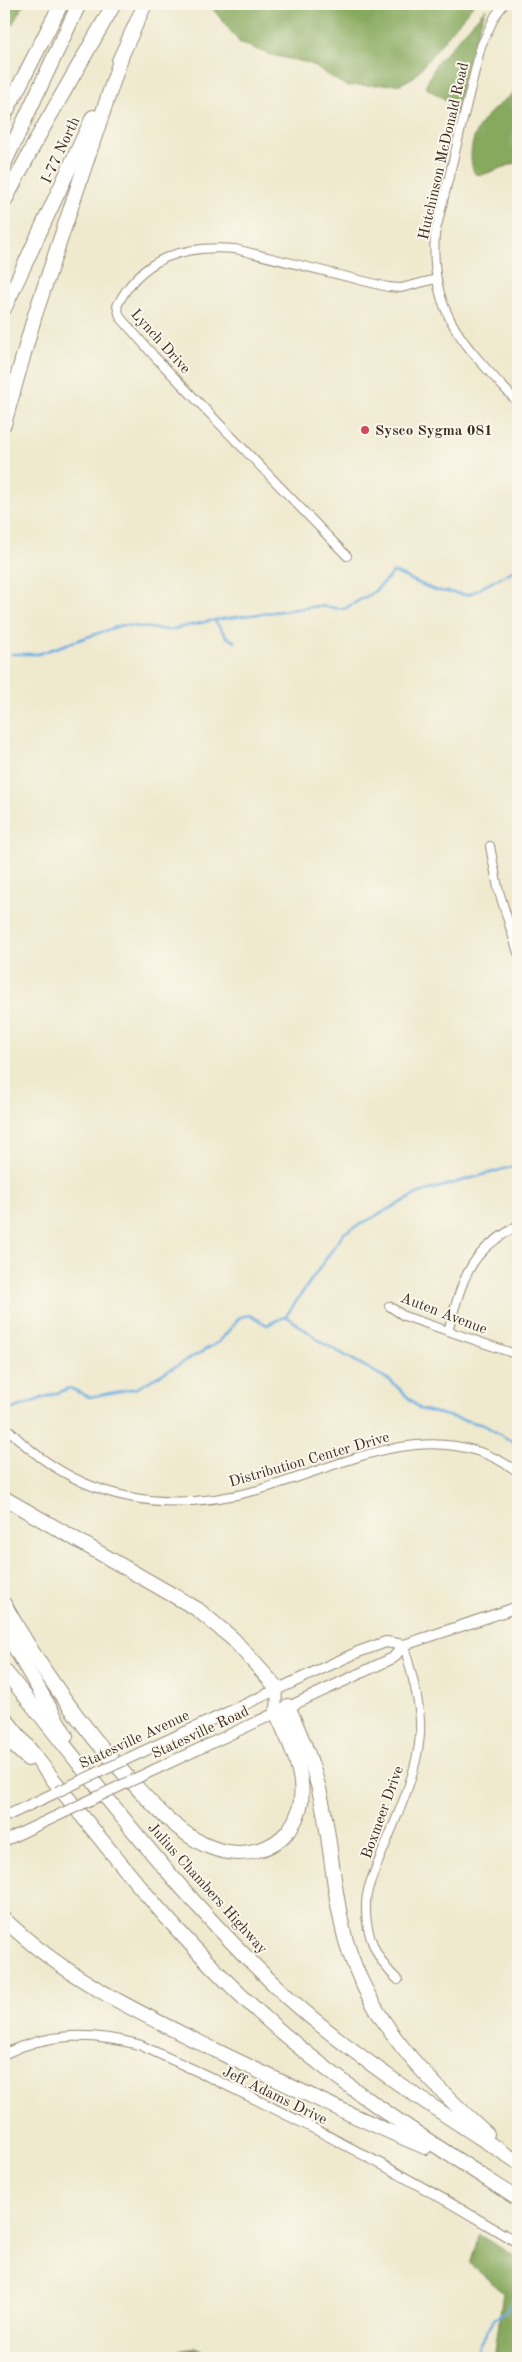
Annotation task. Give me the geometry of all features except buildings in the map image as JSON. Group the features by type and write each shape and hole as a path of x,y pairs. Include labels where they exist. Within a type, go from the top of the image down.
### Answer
{"highway":[{"path":"4,116 61,4"},
{"path":"4,164 78,4"},
{"path":"4,202 38,136 114,4"},
{"name":"I-77 North","path":"4,309 146,4"},
{"path":"4,424 34,318 122,55"},
{"path":"4,1498 197,1608 233,1639 277,1688"},
{"path":"4,1604 51,1681 103,1750 162,1814 188,1834 213,1848 235,1853 264,1849 280,1840 296,1818 302,1790 299,1770 282,1709"},
{"path":"4,1629 92,1779"},
{"name":"Julius Chambers Highway","path":"4,1670 202,1911 246,1957 292,2000 385,2075 518,2162"},
{"path":"282,1709 315,1773 326,1819 342,1922 352,1957 366,1992 393,2036 415,2065 441,2093 518,2162"},
{"path":"4,1717 63,1793 163,1914 254,2007 347,2085 459,2161 518,2198"},
{"path":"4,1736 63,1793"},
{"path":"4,1919 30,1944 60,1966 133,2010 338,2110 459,2161"}],"main road":[{"name":"Statesville Road","path":"277,1688 331,1663 386,1642 404,1644 518,1607"},
{"name":"Statesville Road","path":"4,1841 393,1658 404,1644"},
{"path":"277,1688 282,1709"},
{"name":"Statesville Avenue","path":"4,1817 277,1688"}],"street":[{"name":"Hutchinson McDonald Road","path":"504,4 481,46 435,234 434,253 436,279 449,320 457,334 518,403"},
{"name":"Lynch Drive","path":"347,556 154,356 120,317 117,306 125,289 142,272 161,260 185,250 210,247 235,249 388,287 401,288 436,279"},
{"path":"490,846 498,888 518,953"},
{"path":"448,1332 466,1275 472,1263 491,1243 518,1225"},
{"name":"Auten Avenue","path":"388,1306 404,1316 518,1355"},
{"name":"Distribution Center Drive","path":"4,1426 36,1455 74,1479 111,1493 148,1501 184,1503 241,1494 374,1453 418,1444 446,1444 473,1449 498,1459 518,1472"},
{"name":"Boxmeer Drive","path":"398,1980 384,1966 374,1948 368,1926 366,1905 370,1884 406,1791 420,1735 417,1701 404,1644"},
{"name":"Jeff Adams Drive","path":"4,2054 42,2039 74,2035 107,2037 140,2045 378,2161 431,2190 518,2243"}],"green space":[{"path":"4,4 24,4 4,39"},
{"path":"209,4 474,4 414,77 401,84 346,86 309,63 271,55 240,43"},
{"path":"486,8 469,56 455,112 444,99 425,87 436,64"},
{"path":"518,90 518,162 482,175 475,174 471,155 473,140 479,127 485,118"},
{"path":"479,2235 518,2258 518,2358 492,2358 495,2352 503,2292 470,2264"},
{"path":"196,2348 218,2358 132,2358"}],"waterway":[{"path":"12,654 38,654 122,625 169,630 214,620 319,606 344,609 374,592 394,572 434,590 468,595 518,568"},
{"path":"214,620 227,637 235,642"},
{"path":"13,1409 70,1388 89,1397 137,1388 219,1342 240,1317 250,1315 267,1325 286,1316 344,1233 419,1193 518,1165"},
{"path":"286,1316 323,1343 391,1381 420,1409 484,1425 518,1445"},
{"path":"477,2358 479,2346 494,2319 506,2312 518,2295"}],"place":[{"name":"Sysco Sygma 081","path":"365,430"}]}
